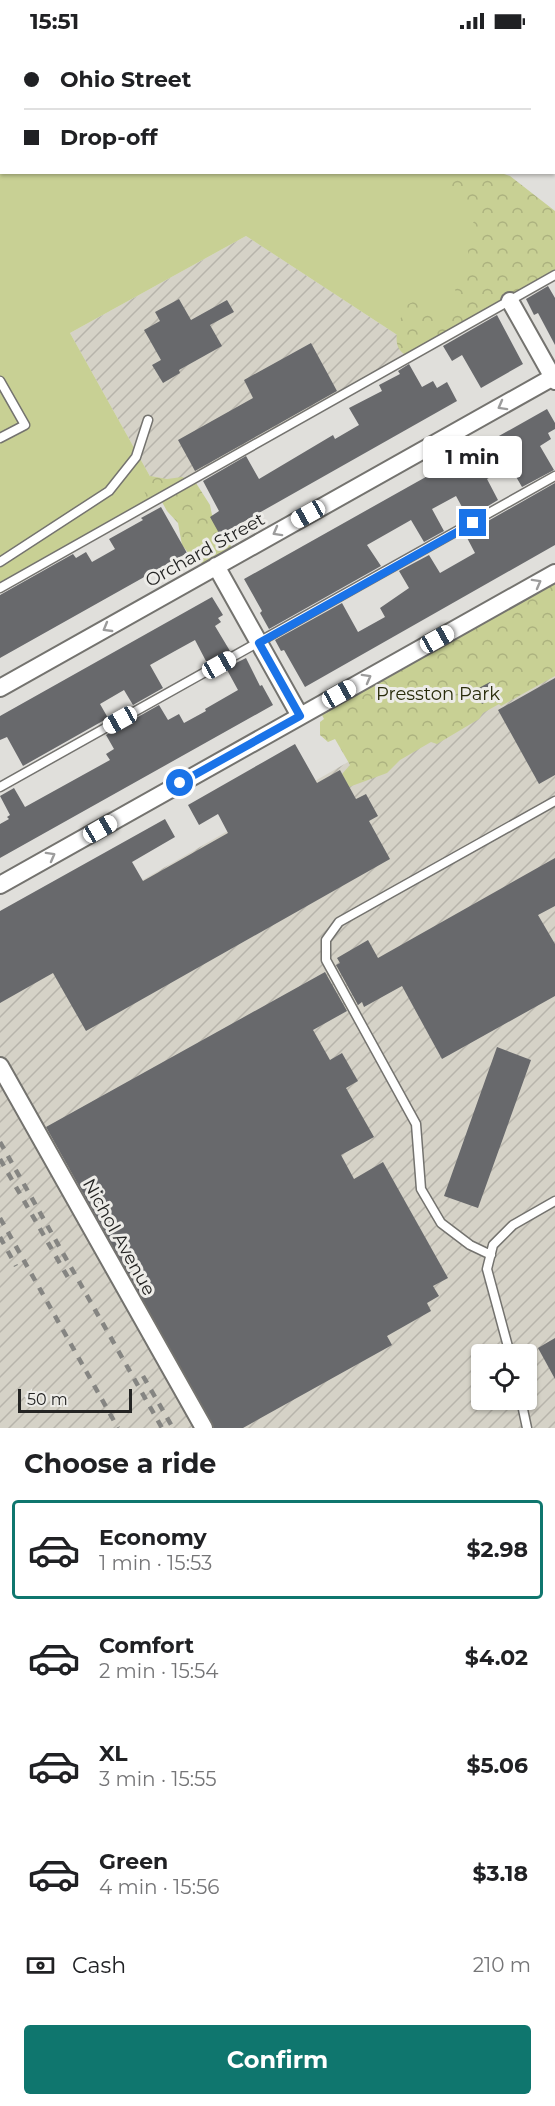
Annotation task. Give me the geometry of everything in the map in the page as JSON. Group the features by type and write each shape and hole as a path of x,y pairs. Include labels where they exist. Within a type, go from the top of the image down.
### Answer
{"street":[{"path":"510,301 554,378"},
{"name":"Orchard Street","path":"0,688 554,378"},
{"path":"216,566 300,716"},
{"path":"0,885 555,573"},
{"name":"Nichol Avenue","path":"0,1066 204,1428"}],"lane":[{"path":"0,588 555,275"},
{"path":"0,381 25,425 0,438"},
{"path":"0,562 109,491 136,457 148,420"},
{"path":"0,787 555,476"},
{"path":"491,1255 470,1245 441,1223 421,1189 416,1124 326,960 326,940 339,921 555,801"},
{"path":"507,1344 487,1269 493,1245 513,1225 555,1202"},
{"path":"523,1410 527,1428"}],"shaded area":[{"path":"246,236 411,344 417,353 161,496 70,333"},
{"path":"555,672 555,1428 0,1428 0,962 348,762"}],"green space":[{"path":"0,174 483,174 555,275 411,344 246,236 70,333 161,496 0,588"},
{"path":"423,174 504,174 510,176 555,211 555,273 409,357 402,353 397,341 404,306 422,298 439,310 456,306 455,285 470,263 465,233 480,214 462,196"},
{"path":"150,476 167,479 182,477 196,483 210,505 212,515 230,532 229,557 210,567 193,559 182,545 178,523 162,502 146,497 143,485"},
{"name":"Presston Park","path":"555,583 555,676 501,706 499,704 483,713 479,719 437,744 431,742 400,760 387,773 349,787 342,774 350,765 335,739 328,742 320,735 320,722 324,719 322,715 331,710 332,699 385,677 386,679"}],"building":[{"path":"548,286 555,298 555,345 538,313 534,315 526,299"},
{"path":"179,299 191,320 227,300 234,312 210,325 222,346 179,370 180,373 163,383 152,365 161,360 144,330 160,321 155,312"},
{"path":"497,315 523,364 481,388 462,355 452,361 443,346"},
{"path":"311,343 337,391 195,471 178,440 253,398 244,380"},
{"path":"409,364 422,387 433,381 437,388 447,382 457,401 220,535 210,517 219,511 203,481 246,456 259,479 333,435 335,439 359,425 349,408 382,391 379,385 400,374 398,371"},
{"path":"547,409 555,423 555,429 548,433 551,439 540,446 554,470 522,487 511,468 501,471 487,479 498,500 468,518 456,496 432,509 444,531 424,542 411,520 367,545 381,566 269,629 244,579"},
{"path":"555,483 555,545 305,687 284,650 281,651 275,640 342,603 358,632 385,617 380,608 409,588 399,571 429,555 440,573 475,553 465,534"},
{"path":"161,507 187,553 0,658 0,595 73,554 76,558 86,552 92,562 115,549 109,539"},
{"path":"212,597 223,615 218,618 221,622 215,626 230,651 207,663 195,640 175,651 150,665 163,688 133,705 124,690 100,704 108,718 23,766 7,737 0,740 0,716"},
{"path":"246,658 260,686 262,685 273,705 0,858 0,824 9,819 7,817 10,815 0,796 14,788 25,807 110,760 106,754 114,749 106,735 159,705 168,720 179,714 184,723 206,711 205,709 238,690 226,668"},
{"path":"555,678 555,775 539,784 498,710"},
{"path":"490,682 497,696 482,704 475,690"},
{"path":"295,744 317,783 340,770 356,799 366,794 378,816 369,821 390,859 86,1031 53,973 0,1003 0,911 165,819 175,837 132,862 143,881 228,833 218,814 199,825 188,805"},
{"path":"555,858 555,906 538,915 555,944 555,996 442,1059 402,986 364,1007 362,1002 358,1005 336,965 340,963 337,958 368,940 378,958"},
{"path":"325,972 347,1011 313,1030 330,1060 342,1053 358,1081 346,1088 374,1137 341,1155 354,1179 383,1162 448,1278 433,1286 439,1296 427,1303 431,1311 387,1336 392,1345 243,1428 214,1428 46,1127"},
{"path":"497,1047 531,1060 478,1208 444,1196"},
{"path":"555,1338 555,1379 538,1348"}],"railway":[{"path":"0,1142 162,1428"},
{"path":"0,1159 70,1281"},
{"path":"0,1218 118,1428"},
{"path":"0,1237 16,1266"},
{"path":"143,1376 173,1428"}],"route":[{"path":"180,783 300,716 259,643 473,523"}]}
